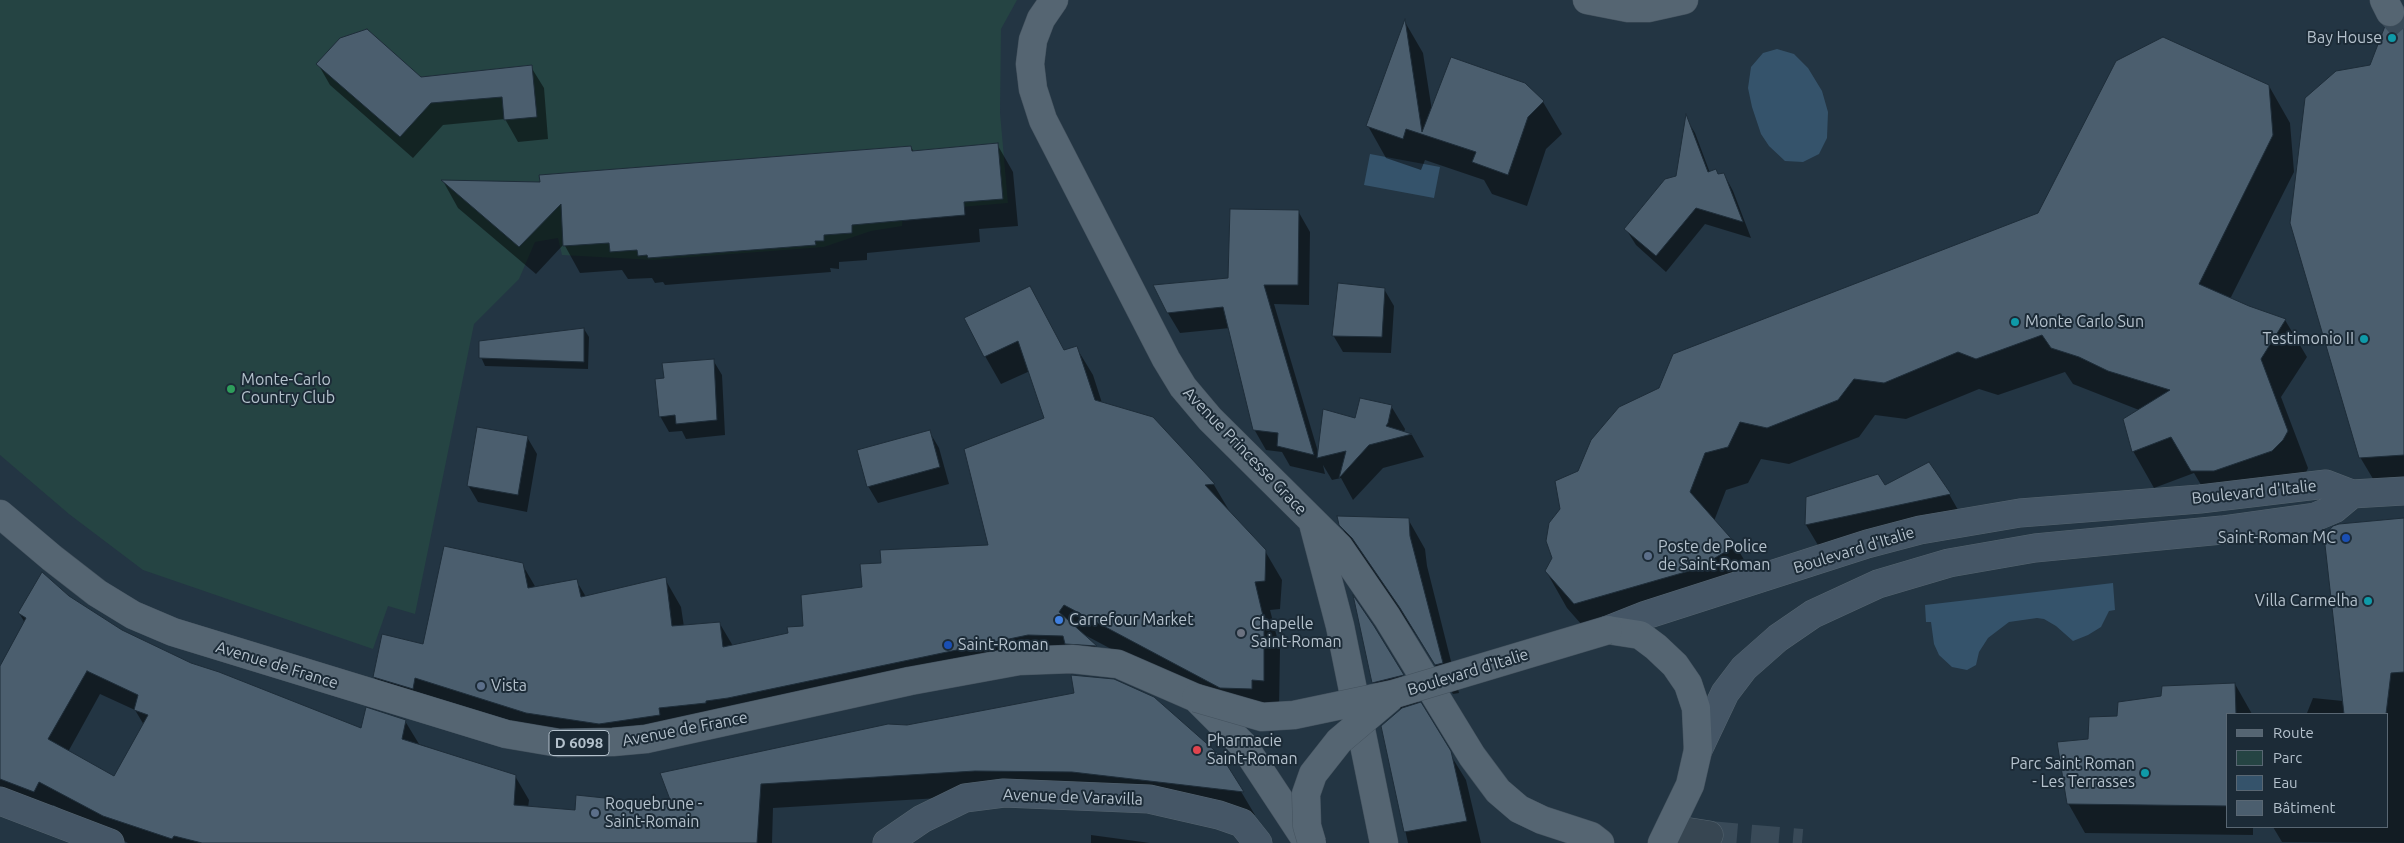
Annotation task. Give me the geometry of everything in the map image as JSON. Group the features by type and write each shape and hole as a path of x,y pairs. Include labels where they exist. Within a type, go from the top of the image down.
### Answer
{"main road":[{"name":"Avenue Princesse Grace","path":"1054,0 1041,19 1033,40 1030,64 1033,90 1043,120 1166,359 1183,387 1210,419 1312,521 1340,626 1384,843"},
{"path":"1587,0 1628,8 1648,8 1684,0"},
{"name":"Avenue de France","path":"0,514 97,593 133,615 173,632 496,731 559,743 646,739 910,681 1019,661 1072,659 1118,664 1196,698 1244,746 1308,843"},
{"path":"1312,521 1339,547 1387,617 1472,756 1498,791 1519,809 1542,820 1590,836 1600,843"},
{"path":"1608,630 1640,635 1675,665 1688,684 1696,708 1698,750"},
{"name":"Boulevard d'Italie","path":"1196,698 1262,717 1294,715 1394,694 1608,630"},
{"path":"1312,843 1307,826 1306,794 1313,774 1339,740 1394,694"},
{"name":"Boulevard d'Italie","path":"1669,838 1690,785 1698,750"}],"street":[{"name":"Boulevard d'Italie","path":"1608,630 1646,615 1867,544 1920,530 2011,515 2200,499 2326,484 2352,494 2404,490"},
{"name":"Boulevard d'Italie","path":"1698,750 1726,694 1744,668 1778,638 1813,614 1878,584 1949,563 2035,548 2222,530 2315,517 2334,510 2352,494"},
{"name":"Avenue de Varavilla","path":"887,843 922,819 965,798 1004,793 1149,799 1219,815 1242,823 1258,843"},
{"path":"0,801 110,843"},
{"path":"1669,838 1709,835"}],"green space":[{"name":"Monte-Carlo Country Club","path":"0,0 1017,0 1001,29 1000,113 1008,203 903,212 902,226 871,231 824,247 653,260 562,255 558,238 535,242 519,279 474,324 415,614 388,606 373,649 143,570 69,514 0,455"}],"water":[{"path":"1777,49 1794,54 1808,68 1822,91 1828,112 1827,138 1819,154 1803,162 1785,161 1769,146 1761,134 1752,107 1748,88 1751,67 1763,53"},
{"path":"1370,154 1440,167 1434,198 1364,185"},
{"path":"2113,583 2115,610 2109,611 2101,627 2088,635 2073,641 2056,626 2044,619 2037,618 2009,622 1988,638 1979,652 1976,665 1967,670 1952,667 1939,655 1934,644 1931,622 1926,622 1925,605"}],"building":[{"name":"Testimonio II","path":"2404,18 2404,455 2359,458 2290,223 2305,98 2336,71 2370,65 2385,26 2397,26"},
{"path":"1405,19 1422,132 1451,57 1525,83 1544,101 1528,117 1508,175 1472,162 1476,152 1406,129 1403,139 1366,126"},
{"path":"367,29 421,77 532,65 537,117 504,120 502,97 431,103 400,137 316,64 340,38"},
{"name":"Monte Carlo Sun","path":"2163,37 2269,85 2273,135 2199,284 2249,306 2286,319 2261,359 2288,431 2283,440 2272,451 2214,471 2191,471 2171,437 2132,452 2123,419 2170,390 2108,371 2079,357 2051,348 2042,335 1976,359 1958,352 1884,383 1854,379 1838,400 1767,428 1740,422 1728,447 1705,453 1690,492 1737,545 1696,569 1574,604 1545,571 1552,558 1546,541 1549,523 1560,509 1555,481 1578,471 1591,440 1619,407 1659,388 1673,354 2038,213 2116,61"},
{"path":"1686,114 1708,172 1716,169 1718,174 1724,173 1743,222 1696,208 1656,256 1624,229 1665,179 1676,176"},
{"path":"998,143 1003,199 964,202 965,215 852,225 852,233 824,235 824,241 815,241 816,245 648,258 647,255 638,256 637,250 610,252 609,243 563,246 561,204 519,247 441,180 540,182 539,175 911,146 912,151"},
{"path":"1230,209 1299,210 1298,285 1264,285 1314,455 1277,446 1278,433 1253,430 1223,307 1167,313 1153,285 1228,278"},
{"path":"1338,283 1385,288 1382,337 1332,336"},
{"path":"1030,286 1064,350 1077,346 1095,400 1153,417 1215,484 1205,485 1266,550 1265,581 1255,582 1264,620 1264,681 1252,680 1252,689 1220,688 1064,605 1059,612 1097,646 1065,644 1063,636 1028,635 706,701 706,703 659,708 660,715 599,724 526,713 415,678 413,689 373,677 382,634 423,644 444,546 523,563 528,588 577,579 581,597 666,577 672,626 720,622 723,647 788,633 787,627 803,626 801,595 862,587 860,564 881,563 880,550 988,545 964,449 1044,418 1018,341 984,357 964,318"},
{"path":"584,328 584,362 479,358 479,341"},
{"path":"714,359 717,420 676,424 675,415 659,417 655,379 664,378 662,363"},
{"path":"1360,398 1392,405 1386,426 1412,434 1369,445 1339,478 1346,451 1317,458 1323,409 1355,418"},
{"path":"477,427 528,436 518,495 467,486"},
{"path":"930,430 940,467 867,487 857,450"},
{"path":"1929,462 1951,494 1805,525 1806,497 1878,474 1885,485"},
{"path":"1337,516 1409,518 1410,536 1443,663 1435,665 1400,608 1352,538 1339,525"},
{"name":"Villa Carmelha","path":"2404,518 2404,672 2391,673 2386,713 2344,713 2324,536 2333,526"},
{"path":"42,572 69,596 122,630 191,663 219,672 361,728 366,707 406,720 402,739 516,775 514,805 575,810 576,795 672,805 660,773 888,724 907,725 1074,693 1071,675 1114,679 1154,697 1222,757 1244,792 1072,772 975,771 761,784 757,843 202,843 174,836 172,839 103,816 39,782 34,792 0,779 0,666 26,618 18,613","holes":["87,671 138,695 134,710 148,715 114,776 48,739"]},
{"path":"1353,595 1374,626 1404,675 1372,683"},
{"name":"Parc Saint Roman - Les Terrasses","path":"2235,683 2236,713 2226,713 2226,806 2067,804 2057,742 2088,739 2089,717 2117,716 2118,702 2161,696 2162,686"},
{"path":"1421,702 1451,751 1467,821 1404,832 1381,726 1402,708"}],"tunnel":[{"path":"2390,12 2404,28"},
{"path":"1709,835 1802,843"}],"place":[{"name":"Bay House","path":"2392,38"},
{"name":"Monte Carlo Sun","path":"2015,322"},
{"name":"Testimonio II","path":"2364,339"},
{"name":"Monte-Carlo Country Club","path":"231,389"},
{"name":"Saint-Roman MC","path":"2346,538"},
{"name":"Poste de Police de Saint-Roman","path":"1648,556"},
{"name":"Villa Carmelha","path":"2368,601"},
{"name":"Carrefour Market","path":"1059,620"},
{"name":"Chapelle Saint-Roman","path":"1241,633"},
{"name":"Saint-Roman","path":"948,645"},
{"name":"Vista","path":"481,686"},
{"name":"Pharmacie Saint-Roman","path":"1197,750"},
{"name":"Parc Saint Roman - Les Terrasses","path":"2145,773"},
{"name":"Roquebrune - Saint-Romain","path":"595,813"}]}
